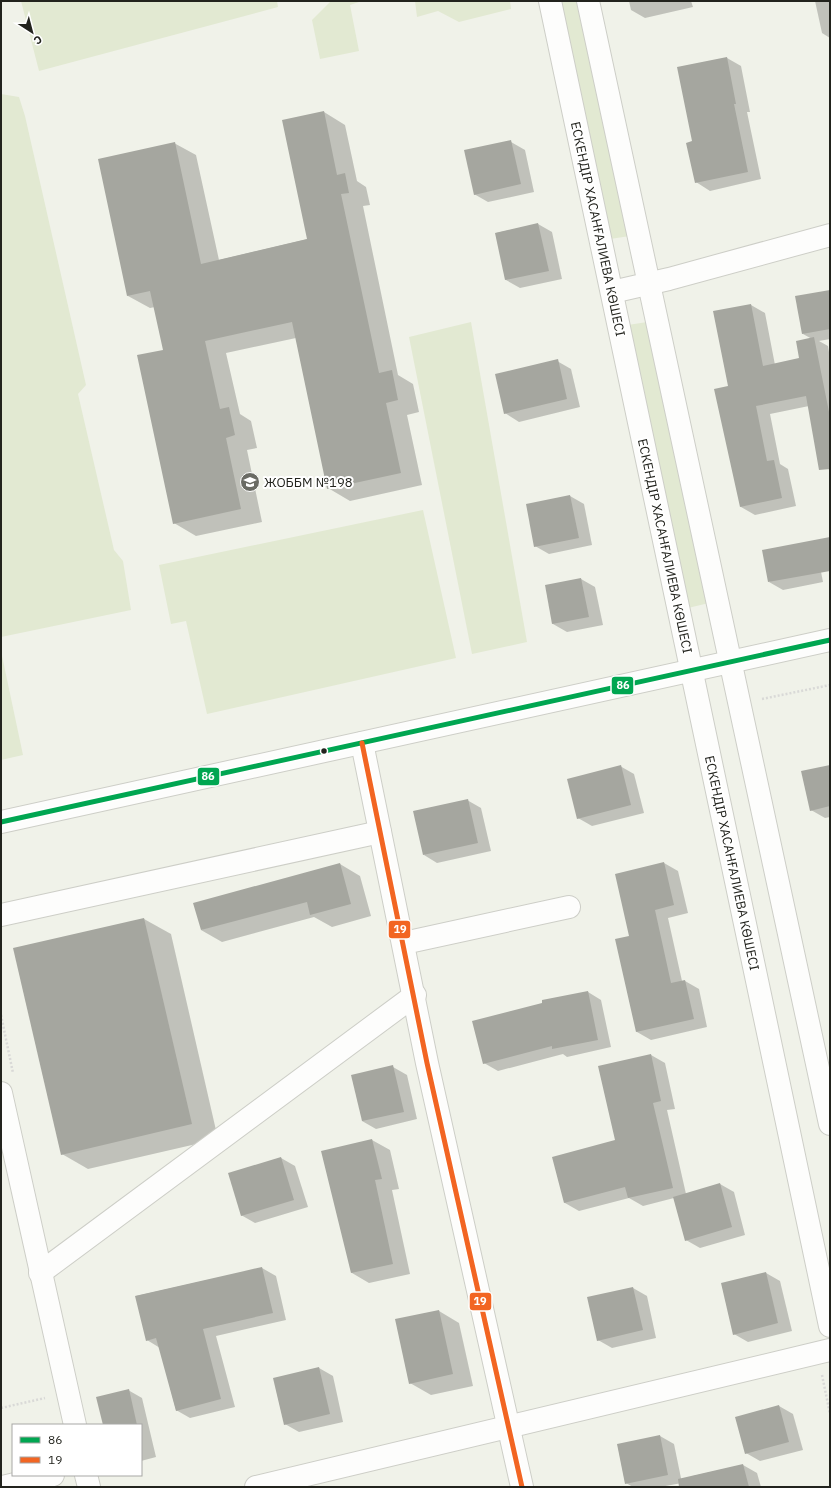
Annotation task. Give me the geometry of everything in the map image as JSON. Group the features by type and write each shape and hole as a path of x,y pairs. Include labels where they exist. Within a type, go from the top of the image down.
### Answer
{"street":[{"name":"ЕСКЕНДІР ХАСАНҒАЛИЕВА КӨШЕСІ","path":"550,1 830,1326"},
{"path":"588,1 830,1124"},
{"path":"612,292 649,284 830,235"},
{"path":"1,822 830,640"},
{"path":"362,743 415,995 427,1063 522,1487"},
{"path":"1,915 380,832"},
{"path":"404,943 569,907"},
{"path":"40,1273 415,995"},
{"path":"1,1093 75,1424"},
{"path":"256,1486 830,1350"},
{"path":"2,1487 49,1476"},
{"path":"86,1476 89,1487"}],"path":[{"path":"759,700 830,685"},
{"path":"1,1408 49,1397"}],"green space":[{"path":"21,1 277,1 278,7 39,71"},
{"path":"331,1 362,1 350,5 359,51 320,59 312,20"},
{"path":"415,1 510,1 511,9 459,22 438,11 417,17"},
{"path":"558,1 576,1 630,236 610,239"},
{"path":"1,94 19,97 25,116 86,385 78,394 114,550 123,561 131,610 1,637"},
{"path":"471,322 527,642 472,654 409,337"},
{"path":"647,322 709,603 688,608 628,325"},
{"path":"423,510 456,658 207,714 186,621 171,624 159,565"},
{"path":"1,651 23,755 1,760"}],"building":[{"path":"727,57 736,104 734,104 748,172 695,183 686,143 692,141 677,67"},
{"path":"324,111 337,175 345,173 349,193 341,194 379,373 392,370 398,400 386,403 401,473 327,489 292,322 205,341 220,409 229,407 235,435 226,438 241,509 173,524 137,355 163,350 150,291 127,296 98,159 175,142 201,264 307,239 282,120"},
{"path":"511,140 521,184 474,195 464,150"},
{"path":"538,223 549,271 505,280 495,233"},
{"path":"830,290 830,329 802,334 795,296"},
{"path":"751,304 763,366 799,358 796,341 814,337 830,417 830,469 819,470 806,396 756,406 767,461 774,460 782,498 740,507 714,389 728,386 713,311"},
{"path":"558,359 567,399 504,414 495,374"},
{"path":"570,495 579,538 534,547 526,504"},
{"path":"830,537 830,571 768,582 762,550"},
{"path":"581,578 589,617 552,624 545,585"},
{"path":"621,765 631,805 577,819 567,779"},
{"path":"830,765 830,806 810,811 801,771"},
{"path":"468,799 478,843 423,855 413,811"},
{"path":"664,862 674,905 655,910 671,983 685,980 694,1019 636,1032 615,939 629,936 615,874"},
{"path":"340,863 351,904 310,915 307,902 201,930 193,903"},
{"path":"144,918 192,1124 61,1155 13,948"},
{"path":"588,991 598,1040 552,1049 552,1046 483,1064 472,1021 542,1003 542,1000"},
{"path":"651,1054 661,1101 653,1103 673,1188 628,1198 625,1187 564,1203 552,1157 615,1140 598,1066"},
{"path":"393,1065 404,1112 362,1121 351,1075"},
{"path":"372,1139 382,1179 375,1180 393,1264 351,1273 321,1151"},
{"path":"281,1157 294,1200 241,1216 228,1173"},
{"path":"720,1183 732,1227 685,1241 673,1197"},
{"path":"262,1267 273,1313 203,1329 221,1399 176,1411 156,1338 146,1341 135,1296"},
{"path":"766,1272 778,1323 733,1335 721,1283"},
{"path":"633,1287 643,1330 597,1341 587,1297"},
{"path":"439,1310 453,1374 409,1384 395,1319"},
{"path":"319,1367 330,1414 284,1425 273,1378"},
{"path":"129,1389 137,1424 103,1424 96,1397"},
{"path":"779,1405 789,1442 745,1454 735,1417"},
{"path":"660,1435 668,1475 625,1484 617,1444"},
{"path":"743,1464 749,1487 679,1487 678,1479"}],"transit line":[{"name":"86","path":"1,822 830,640"},
{"name":"19","path":"362,743 427,1063 522,1487"}],"place":[{"name":"ЖОББМ №198","path":"250,482"}]}
